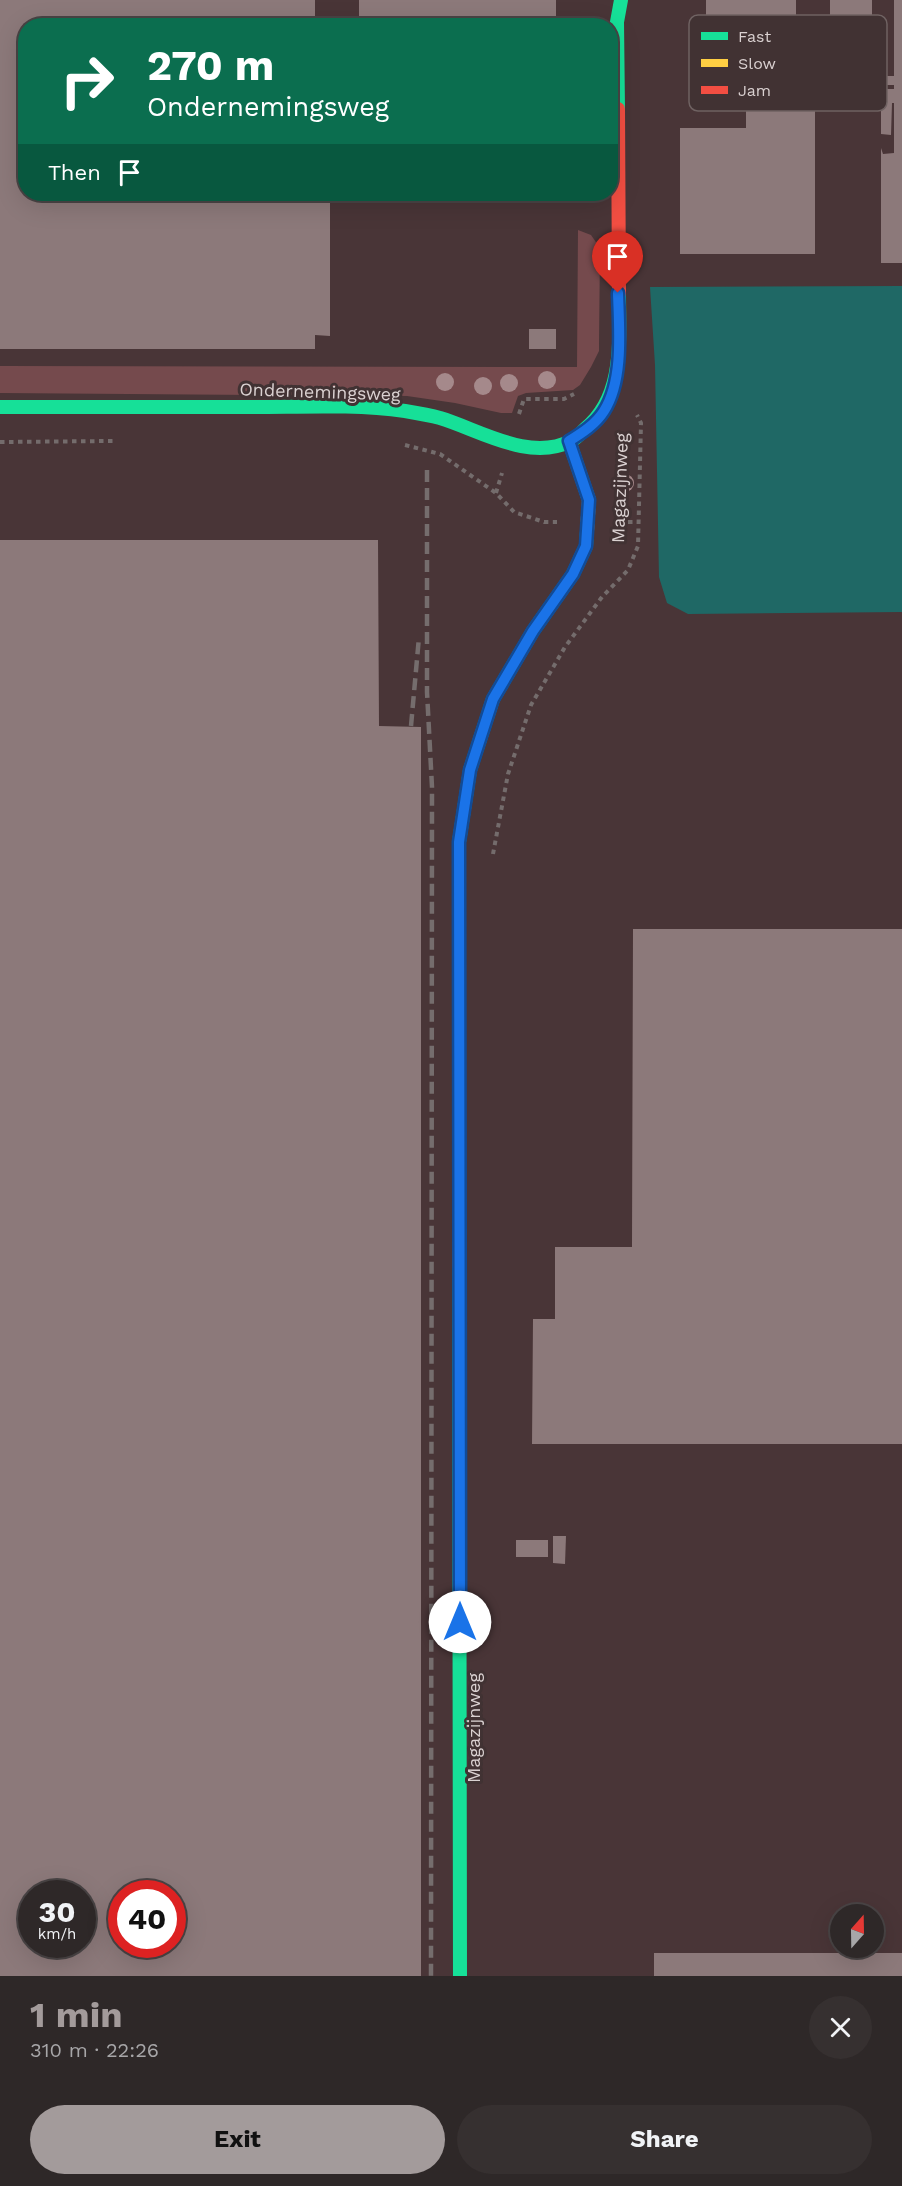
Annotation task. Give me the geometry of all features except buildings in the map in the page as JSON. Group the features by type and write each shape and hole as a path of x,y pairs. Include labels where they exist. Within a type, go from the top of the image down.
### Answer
{"street":[{"name":"Ondernemingsweg","path":"617,18 621,0"},
{"name":"Ondernemingsweg","path":"0,407 359,407 424,414 510,443 542,447 569,441 590,427 604,412 617,373 619,338 618,201"},
{"name":"Magazijnweg","path":"460,1976 459,842 470,770 493,699 533,631 573,574 586,546 589,500 569,441"}],"path":[{"name":"Magazijnweg","path":"493,859 493,847 508,774 531,705 565,647 602,597 628,570 638,546 640,423 636,413"},
{"path":"0,442 119,441"},
{"path":"400,444 440,454 496,493 514,512 544,522 640,522"}],"shaded area":[{"path":"0,0 902,0 902,1976 0,1976"},
{"path":"578,230 591,235 600,248 599,351 580,385 573,390 526,393 518,396 512,413 407,396 0,393 0,366 577,367"}],"water":[{"path":"902,286 902,612 688,614 667,603 659,577 655,365 650,287"}],"railway":[{"path":"427,470 427,692 432,787 431,1976"},
{"path":"411,726 419,637"}],"traffic: fast":[{"path":"618,18 621,0"},
{"path":"0,407 367,407 436,417 522,446 555,447 577,437 598,416 607,401 617,367 619,293"},
{"path":"459,996 459,842 470,770 493,699 533,631 573,574 586,546 587,531"},
{"path":"459,1265 460,1976"}],"traffic: slow":[{"path":"569,441 589,500 587,531"},
{"path":"459,996 459,1265"}],"traffic: jam":[{"path":"618,109 619,293"}],"route":[{"path":"460,1622 459,842 470,770 493,699 533,631 573,574 586,546 589,500 569,441 590,427 604,412 611,396 617,373 618,293"}]}
